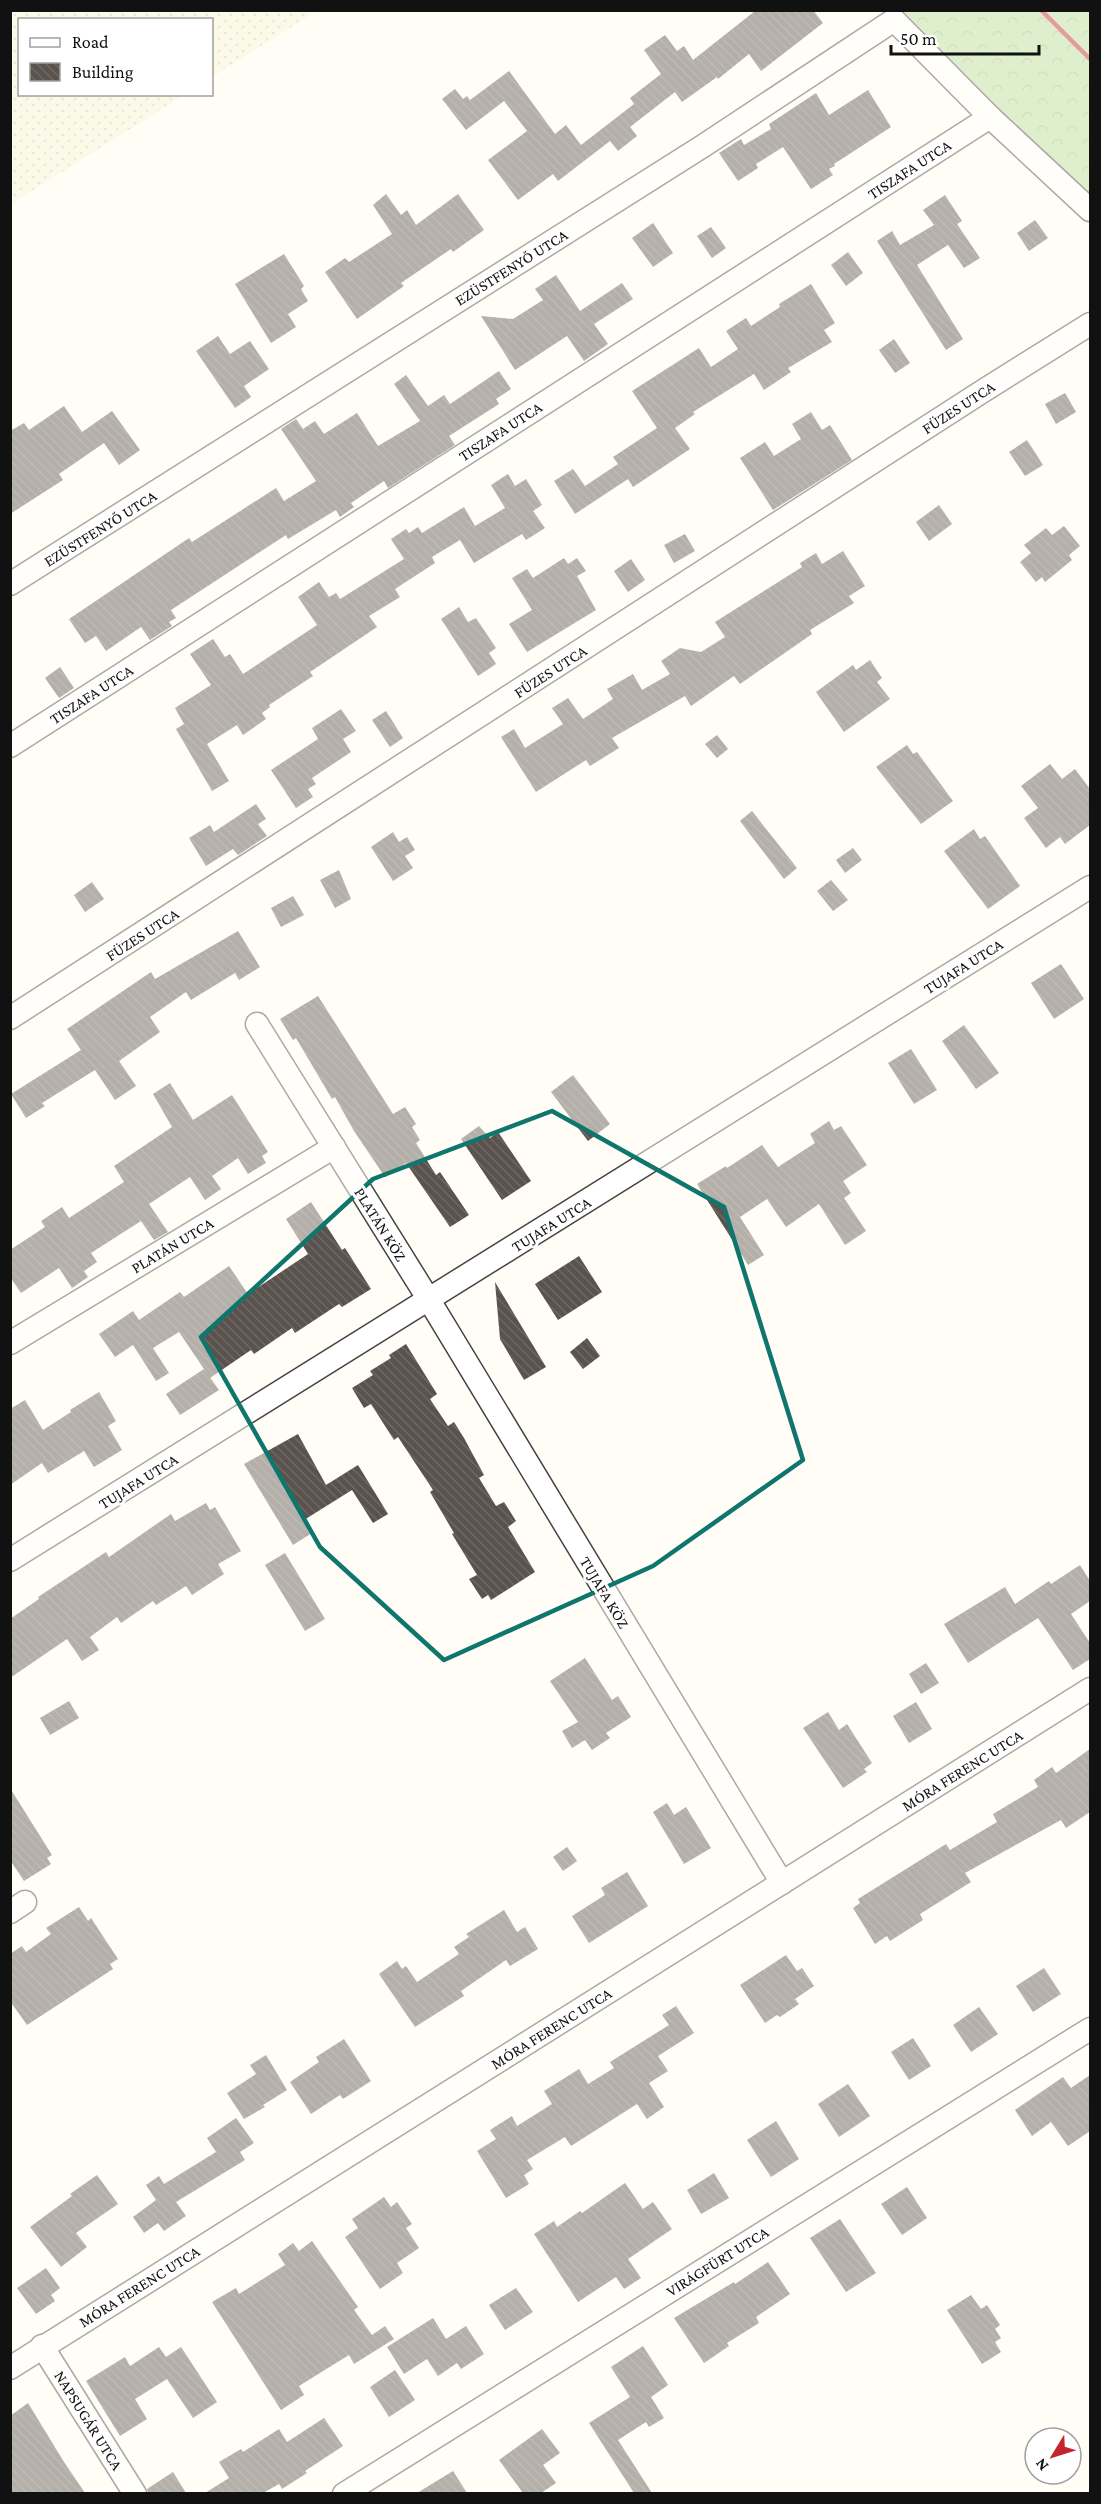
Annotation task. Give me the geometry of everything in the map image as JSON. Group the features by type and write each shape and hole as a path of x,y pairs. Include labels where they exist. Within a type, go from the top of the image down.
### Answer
{"street":[{"name":"EZÜSTFENYŐ UTCA","path":"10,585 683,159 894,20 990,117"},
{"path":"990,117 1090,210"},
{"name":"TISZAFA UTCA","path":"10,746 990,117"},
{"name":"FÜZES UTCA","path":"10,1018 1090,324"},
{"name":"TUJAFA UTCA","path":"10,1560 1090,887"},
{"name":"PLATÁN KÖZ","path":"256,1024 429,1300"},
{"name":"PLATÁN UTCA","path":"10,1343 334,1147"},
{"name":"TUJAFA KÖZ","path":"429,1300 782,1883"},
{"name":"MÓRA FERENC UTCA","path":"10,2368 1090,1689"},
{"name":"VIRÁGFÜRT UTCA","path":"345,2493 1090,2029"},
{"name":"NAPSUGÁR UTCA","path":"42,2346 135,2493"}],"highlighted area":[{"path":"552,1111 724,1207 803,1460 653,1566 444,1660 320,1547 201,1337 373,1179"}],"shaded area":[{"path":"11,10 317,10 213,76 213,18 18,18 18,96 182,96 11,204"}],"green space":[{"path":"893,11 1090,11 1090,215"}],"building":[{"path":"813,10 823,23 761,71 749,54 718,79 717,77 682,102 675,92 630,127 637,136 618,151 610,141 558,181 553,174 518,200 488,160 527,131 504,101 466,130 442,99 455,89 463,99 467,96 470,100 509,71 555,134 566,125 581,145 634,104 630,98 661,74 644,50 665,35 677,51 684,46 693,60 755,11"},
{"path":"868,90 891,127 834,164 835,166 829,169 833,175 811,189 783,147 756,164 758,168 738,181 719,153 741,139 744,145 771,129 769,124 816,93 829,115"},
{"path":"386,194 401,215 407,210 416,225 458,194 484,230 453,252 451,249 401,283 404,286 357,319 325,272 345,258 349,262 392,234 373,205"},
{"path":"945,195 962,221 957,224 980,258 964,268 948,245 917,265 963,339 946,350 877,241 892,231 900,245 934,225 923,210"},
{"path":"1035,220 1048,238 1029,251 1017,233"},
{"path":"653,223 673,253 653,267 632,238"},
{"path":"711,227 726,248 712,258 697,236"},
{"path":"848,252 863,273 846,286 831,265"},
{"path":"284,254 304,286 301,289 308,301 288,314 296,327 271,343 235,284"},
{"path":"556,275 580,311 622,283 633,299 594,324 608,344 584,361 567,336 515,370 481,316 513,319 543,300 535,289"},
{"path":"811,284 835,323 824,330 832,342 788,368 791,372 764,390 754,374 693,412 695,414 675,428 690,449 633,487 628,479 575,514 554,481 573,469 585,486 618,464 613,457 657,428 632,391 699,348 711,367 738,349 726,331 746,318 751,326 780,307 779,304"},
{"path":"218,336 230,354 250,341 269,369 244,386 251,397 235,408 196,351"},
{"path":"894,339 910,363 895,373 879,350"},
{"path":"499,371 511,389 496,399 499,404 449,436 455,445 388,488 384,481 351,503 354,507 340,517 336,510 288,539 286,535 171,610 176,618 169,622 172,626 150,640 141,627 106,651 96,636 85,643 69,619 189,538 192,542 276,488 284,501 316,481 281,429 296,419 303,429 315,421 324,434 357,413 378,446 420,421 394,384 406,375 428,406 444,395 450,404"},
{"path":"1065,393 1076,412 1056,424 1045,404"},
{"path":"64,406 82,432 112,411 140,450 119,465 104,443 59,474 63,480 10,514 10,431 24,423 29,430"},
{"path":"811,412 822,430 830,425 852,460 773,510 740,458 765,442 774,456 801,439 792,424"},
{"path":"1027,440 1043,465 1025,476 1009,452"},
{"path":"508,474 515,486 526,479 542,505 533,511 545,528 526,540 522,534 474,563 460,540 432,557 435,563 395,589 400,597 369,616 377,627 310,672 313,676 269,705 270,707 262,713 266,719 243,735 237,725 207,744 229,781 212,791 176,729 184,724 175,708 211,685 190,654 213,639 225,657 230,654 243,674 317,625 298,597 319,582 329,597 336,593 340,599 404,559 391,539 406,529 409,533 418,527 422,533 464,507 475,526 505,508 491,485"},
{"path":"939,505 952,524 929,541 916,522"},
{"path":"1064,526 1080,546 1069,555 1072,560 1045,582 1042,577 1036,582 1020,562 1031,553 1024,545 1046,528 1052,535"},
{"path":"685,534 695,551 674,563 664,545"},
{"path":"843,551 865,586 849,596 854,603 810,630 812,634 740,684 734,676 691,706 685,696 612,738 619,748 590,766 586,760 536,792 501,737 514,729 525,748 563,724 552,708 568,698 583,719 613,699 607,689 633,674 642,690 670,674 661,661 680,648 701,652 725,637 715,622 802,567 800,563 816,553 822,564"},
{"path":"564,558 568,564 577,558 586,571 577,576 596,610 527,652 509,624 532,610 512,578 527,569 533,578"},
{"path":"631,559 645,580 628,592 614,571"},
{"path":"459,607 468,622 476,618 496,648 489,653 496,664 478,676 441,619"},
{"path":"870,660 882,678 877,682 890,699 844,732 816,692 853,665 856,670"},
{"path":"60,667 74,688 59,698 45,678"},
{"path":"341,709 356,731 343,739 351,752 312,778 316,784 308,789 313,797 296,808 271,770 318,739 312,728"},
{"path":"386,711 403,738 390,747 372,720"},
{"path":"717,735 728,749 717,758 705,744"},
{"path":"907,745 913,754 917,752 953,801 921,824 876,767"},
{"path":"1050,764 1062,779 1075,769 1090,789 1090,825 1065,844 1060,837 1046,848 1024,818 1038,808 1021,786"},
{"path":"256,804 266,819 258,824 267,836 238,855 233,849 206,866 189,838 210,825 214,832"},
{"path":"752,811 797,868 784,879 740,821"},
{"path":"974,829 980,839 985,836 1020,886 988,909 944,851"},
{"path":"393,832 399,842 407,837 415,850 405,856 413,868 393,881 371,847"},
{"path":"853,848 862,860 845,873 836,860"},
{"path":"339,870 351,899 335,908 320,880"},
{"path":"831,880 848,900 833,911 817,891"},
{"path":"92,882 104,899 85,912 74,895"},
{"path":"293,896 304,915 281,927 271,908"},
{"path":"238,931 260,967 239,980 235,973 191,1000 186,992 150,1017 160,1032 119,1061 136,1086 115,1100 95,1070 42,1103 45,1106 26,1118 11,1094 81,1050 67,1029 151,972 155,979"},
{"path":"1061,964 1084,999 1054,1019 1031,983"},
{"path":"318,996 393,1114 405,1107 416,1124 412,1127 420,1140 416,1143 436,1175 440,1172 469,1215 450,1227 406,1163 385,1177 354,1131 335,1097 332,1099 296,1038 293,1040 280,1019"},
{"path":"964,1025 999,1073 976,1089 942,1041"},
{"path":"911,1049 937,1090 914,1104 888,1063"},
{"path":"573,1075 610,1124 588,1141 551,1092"},
{"path":"170,1083 193,1120 232,1095 268,1152 262,1156 266,1163 248,1174 238,1158 212,1176 221,1189 205,1200 190,1177 149,1204 168,1232 154,1240 141,1221 91,1253 97,1262 84,1271 88,1277 72,1288 59,1268 21,1293 10,1277 10,1250 45,1227 41,1221 62,1207 69,1218 124,1182 114,1166 172,1127 153,1094"},
{"path":"829,1121 834,1130 841,1126 867,1165 843,1181 851,1193 844,1198 866,1231 845,1245 819,1204 786,1227 767,1199 740,1217 764,1255 748,1265 697,1184 762,1145 778,1167 815,1143 810,1134"},
{"path":"479,1126 490,1138 498,1132 531,1181 502,1200 461,1139"},
{"path":"311,1202 342,1250 345,1248 371,1289 342,1307 339,1304 295,1333 292,1328 254,1354 251,1350 210,1378 179,1332 153,1348 169,1373 156,1381 133,1345 115,1357 99,1334 133,1311 139,1320 180,1292 184,1297 229,1266 248,1294 308,1254 286,1219"},
{"path":"579,1256 602,1292 558,1320 535,1284"},
{"path":"495,1282 546,1367 524,1380 500,1339"},
{"path":"587,1338 600,1356 583,1369 570,1352"},
{"path":"406,1344 437,1394 430,1399 448,1426 454,1422 464,1438 484,1475 479,1478 496,1506 504,1502 516,1521 508,1527 535,1572 491,1600 488,1595 482,1599 469,1579 477,1575 430,1492 433,1490 398,1437 394,1440 371,1404 364,1408 352,1388 373,1375 370,1371 391,1358 389,1355"},
{"path":"204,1369 219,1390 180,1415 166,1394"},
{"path":"99,1392 116,1421 108,1426 122,1450 94,1467 84,1451 48,1473 42,1463 10,1485 10,1409 25,1400 43,1430"},
{"path":"298,1434 326,1485 358,1465 388,1514 373,1523 352,1490 304,1520 312,1533 293,1545 244,1464"},
{"path":"206,1503 210,1510 215,1507 241,1551 218,1564 224,1574 192,1595 186,1586 156,1605 153,1601 121,1623 117,1617 90,1637 99,1650 82,1661 67,1639 10,1678 10,1619 39,1599 38,1597 106,1552 109,1557 171,1514 175,1521"},
{"path":"285,1553 325,1619 305,1631 265,1565"},
{"path":"1080,1565 1090,1581 1090,1601 1071,1614 1090,1643 1090,1659 1073,1670 1038,1618 968,1663 944,1624 1005,1587 1015,1604 1049,1581 1051,1584"},
{"path":"585,1658 612,1700 618,1696 631,1717 606,1733 610,1738 592,1750 585,1740 572,1748 562,1731 578,1722 550,1681"},
{"path":"926,1663 939,1683 921,1694 909,1674"},
{"path":"69,1701 79,1718 50,1735 40,1718"},
{"path":"916,1702 932,1729 909,1743 893,1716"},
{"path":"828,1712 839,1730 847,1724 872,1763 864,1769 867,1772 843,1788 803,1728"},
{"path":"1090,1749 1090,1812 1066,1828 1061,1820 965,1873 971,1882 920,1914 923,1920 890,1941 887,1936 875,1944 853,1908 860,1903 858,1899 946,1844 950,1850 997,1822 993,1814 1038,1787 1034,1780 1052,1767 1056,1773"},
{"path":"10,1788 52,1855 47,1858 51,1864 24,1881 10,1860"},
{"path":"667,1803 674,1815 686,1807 711,1848 684,1864 653,1812"},
{"path":"567,1847 577,1861 563,1871 553,1857"},
{"path":"627,1872 648,1906 589,1943 572,1916 605,1895 601,1888"},
{"path":"79,1907 88,1921 91,1918 118,1959 110,1964 113,1969 27,2025 10,2001 10,1954 22,1946 26,1952 51,1934 46,1928"},
{"path":"504,1910 517,1932 525,1927 538,1949 510,1966 506,1960 461,1991 464,1996 415,2027 379,1974 397,1961 402,1969 406,1966 417,1982 459,1954 454,1947 469,1937 466,1934"},
{"path":"786,1955 797,1971 802,1968 814,1986 795,1999 799,2004 780,2017 777,2015 765,2023 740,1985"},
{"path":"1044,1968 1061,1994 1033,2012 1016,1986"},
{"path":"676,2006 694,2033 658,2056 668,2071 649,2083 664,2107 647,2119 637,2104 571,2146 565,2137 527,2160 533,2169 524,2175 529,2184 506,2198 477,2151 496,2139 490,2130 512,2116 517,2126 552,2104 544,2091 579,2069 588,2084 614,2068 610,2062 669,2025 662,2015"},
{"path":"979,2007 998,2034 971,2052 953,2025"},
{"path":"913,2038 931,2066 909,2080 891,2052"},
{"path":"344,2039 371,2081 343,2099 340,2095 311,2114 290,2082 319,2062 316,2057"},
{"path":"266,2055 287,2090 244,2119 227,2093 256,2074 250,2065"},
{"path":"1090,2075 1090,2131 1068,2146 1051,2122 1032,2136 1015,2110 1063,2077 1071,2088"},
{"path":"848,2084 870,2116 839,2137 818,2104"},
{"path":"236,2118 254,2143 240,2152 245,2160 176,2202 186,2216 164,2231 158,2223 144,2233 133,2217 156,2200 146,2185 159,2176 164,2184 216,2152 207,2138"},
{"path":"776,2121 799,2159 771,2177 747,2140"},
{"path":"714,2173 729,2198 701,2214 687,2190"},
{"path":"97,2175 118,2204 76,2233 87,2247 61,2267 30,2227"},
{"path":"625,2183 643,2209 653,2202 672,2229 628,2259 641,2278 624,2289 616,2277 578,2302 534,2234 554,2221 557,2227 580,2211 582,2213"},
{"path":"907,2187 927,2218 902,2235 881,2204"},
{"path":"384,2197 391,2207 397,2202 412,2224 406,2228 419,2248 397,2263 403,2273 380,2289 345,2237 358,2228 352,2219"},
{"path":"840,2219 876,2273 846,2292 810,2238"},
{"path":"312,2241 358,2307 354,2310 372,2335 385,2326 394,2339 354,2364 349,2355 299,2386 304,2395 281,2410 212,2302 236,2288 239,2294 285,2265 278,2254 293,2243 299,2251"},
{"path":"768,2262 790,2294 756,2317 759,2323 727,2343 729,2346 704,2363 674,2318 734,2282 735,2284"},
{"path":"46,2268 60,2288 51,2295 55,2301 36,2314 17,2288"},
{"path":"516,2288 533,2312 505,2330 489,2305"},
{"path":"971,2295 981,2309 987,2305 1000,2325 995,2329 1001,2338 995,2342 1001,2352 982,2364 947,2310"},
{"path":"433,2318 446,2339 466,2326 484,2354 461,2369 457,2363 438,2376 427,2359 404,2374 387,2347"},
{"path":"643,2346 668,2385 651,2397 664,2418 649,2427 646,2422 618,2440 652,2493 634,2493 589,2423 630,2397 611,2367"},
{"path":"159,2347 166,2357 181,2347 217,2402 193,2418 167,2379 135,2399 147,2419 120,2436 86,2381 125,2357 130,2366"},
{"path":"395,2370 415,2400 389,2417 370,2387"},
{"path":"28,2403 85,2493 10,2493 10,2416"},
{"path":"324,2418 343,2446 282,2489 279,2484 263,2493 205,2493 229,2478 219,2462 241,2449 243,2452 279,2429 287,2442"},
{"path":"542,2429 560,2453 543,2465 556,2483 541,2493 523,2493 499,2460"},
{"path":"453,2471 467,2493 417,2493"},
{"path":"173,2472 186,2493 148,2493 147,2489"}],"railway":[{"path":"1041,10 1090,59"}]}
